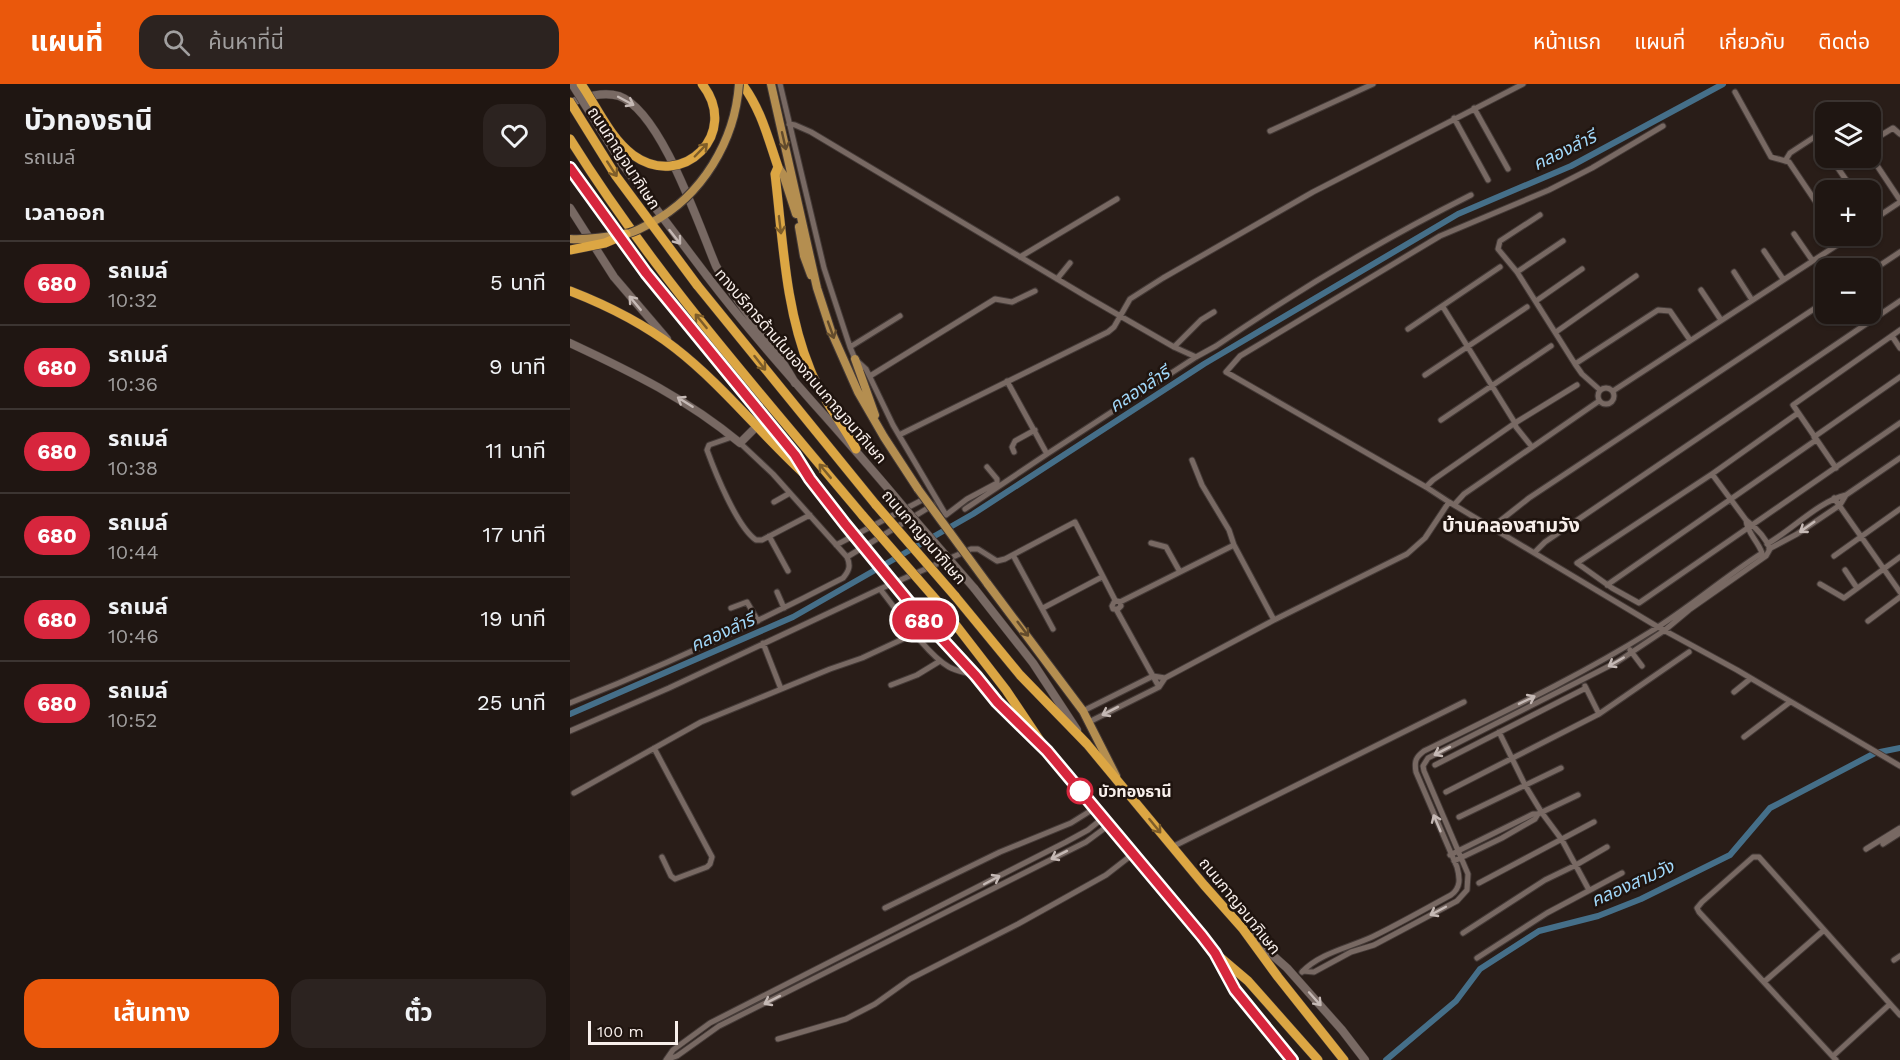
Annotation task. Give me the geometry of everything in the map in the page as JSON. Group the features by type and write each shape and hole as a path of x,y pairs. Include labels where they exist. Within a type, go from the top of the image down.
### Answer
{"highway":[{"path":"581,84 626,149 643,161 661,166 671,166 695,157 704,149 714,131 714,107 710,95 702,84"},
{"path":"741,84 763,121 778,167 776,174 786,268 802,348 820,391 856,449"},
{"name":"ถนนกาญจนาภิเษก","path":"570,102 616,176 697,285 876,505 1020,675 1087,744 1243,929 1344,1060"},
{"name":"ถนนกาญจนาภิเษก","path":"570,139 619,213 682,297 863,516 939,603 1006,690 1047,751 1215,953 1248,981 1318,1060"},
{"path":"570,250 605,243 626,234"},
{"path":"570,291 604,305 674,347 810,479"}],"main road":[{"name":"ทางบริการด้านในของถนนกาญจนาภิเษก","path":"572,84 623,165 737,316 856,449 974,588 1033,663 1087,744"},
{"path":"570,239 626,234 669,212 713,166 728,137 741,84"},
{"path":"771,84 817,288"},
{"path":"570,102 609,94 619,96 640,110 671,160 720,273 778,354 795,383"},
{"path":"778,167 783,174 793,204 804,255 850,377 884,437 918,489 1083,711 1118,781"},
{"path":"570,168 610,226 795,455 810,479 845,524 918,613 997,702 1047,751"},
{"path":"570,208 614,276 674,347"},
{"path":"570,343 662,388 740,443 756,427"},
{"path":"855,359 884,437"},
{"path":"1243,929 1295,977 1365,1060"},
{"path":"1215,953 1235,990 1292,1060"}],"street":[{"path":"780,84 824,268 855,359 866,369 899,435 937,502 947,515 967,499 997,483 997,479 987,467"},
{"path":"1270,131 1373,84"},
{"path":"899,435 1108,332 1114,327 1126,304 1163,278 1258,222 1512,87 1523,84"},
{"path":"1735,92 1771,157 1789,162 1815,200"},
{"path":"1474,108 1508,169"},
{"path":"1454,118 1488,180"},
{"path":"789,124 810,132 1020,258 1060,275 1174,346 1196,357"},
{"path":"1663,126 1592,168 1549,190 1525,198 1431,241 1240,356 1226,372 1426,486 1451,504 1658,627 1900,765"},
{"path":"1881,135 1893,128 1900,134"},
{"path":"1785,161 1790,153 1815,137"},
{"path":"1879,168 1900,201 1881,213"},
{"path":"966,508 1330,272 1423,219 1471,195"},
{"path":"1020,258 1117,199"},
{"path":"1540,215 1500,242 1498,249 1517,272 1582,374 1600,390"},
{"path":"1794,234 1812,260"},
{"path":"1517,272 1563,241"},
{"path":"1613,391 1834,246"},
{"path":"1764,251 1783,279"},
{"path":"1881,265 1900,252"},
{"path":"1060,275 1070,263"},
{"path":"1408,329 1500,267"},
{"path":"1536,302 1582,269"},
{"path":"1734,272 1752,300"},
{"path":"1556,332 1636,276"},
{"path":"1701,290 1721,320"},
{"path":"870,376 994,299 1012,302 1035,291"},
{"path":"1535,552 1545,542 1900,301"},
{"path":"1443,307 1492,384 1516,428 1532,447"},
{"path":"1425,375 1527,307"},
{"path":"1491,528 1529,498 1815,309"},
{"path":"1575,364 1658,310 1670,311 1690,340"},
{"path":"1174,346 1201,320 1214,312"},
{"path":"850,347 900,316"},
{"path":"1836,468 1798,414 1794,407 1796,402 1900,330"},
{"path":"1892,336 1900,348"},
{"path":"1441,420 1551,346"},
{"path":"1607,585 1731,500 1900,377"},
{"path":"1007,381 1047,454"},
{"path":"1426,486 1515,423 1577,385"},
{"path":"1607,388 1613,391 1612,402 1605,405 1599,401 1597,395 1600,390 1607,388"},
{"path":"1089,722 1159,687 1165,678 1274,620 1407,554 1425,538 1451,504 1599,401"},
{"path":"1798,414 1577,563 1607,585 1639,603 1900,423"},
{"path":"1014,452 1012,447 1015,441 1035,430"},
{"path":"732,437 710,445 708,452 734,510 756,540 769,536 810,515"},
{"path":"570,703 758,621 843,578 849,570 847,557 790,493 740,443"},
{"path":"1786,537 1834,498 1846,495 1900,458"},
{"path":"1192,460 1202,485 1229,530 1234,545 1274,620"},
{"path":"1712,474 1746,520 1752,524 1769,546"},
{"path":"774,502 790,493"},
{"path":"836,545 933,495"},
{"path":"1295,977 1309,964 1380,932 1456,891 1459,875 1416,772 1414,764 1416,757 1578,675 1627,646 1658,627 1761,550 1840,505 1846,495"},
{"path":"1834,498 1900,592"},
{"path":"847,557 937,502"},
{"path":"1834,556 1900,509"},
{"path":"1746,520 1746,529 1761,550"},
{"path":"570,731 669,688 970,549 978,549 997,561 1075,522 1102,577 1120,606 1116,609 1159,687"},
{"path":"769,536 788,571"},
{"path":"1151,543 1166,547 1180,572"},
{"path":"1117,601 1234,545"},
{"path":"1303,971 1314,972 1351,952 1374,945 1463,896 1468,874 1423,766 1428,758 1582,681 1632,653 1766,556 1769,546"},
{"path":"1013,555 1053,629"},
{"path":"1820,584 1844,598 1900,557"},
{"path":"1845,570 1857,588"},
{"path":"1043,608 1102,577"},
{"path":"878,590 940,661 955,670 976,676"},
{"path":"777,592 784,608"},
{"path":"1868,621 1900,597"},
{"path":"730,608 747,602 758,621"},
{"path":"574,793 701,722 862,658 896,643 913,632"},
{"path":"763,643 781,689"},
{"path":"1627,646 1642,666"},
{"path":"1446,792 1599,714 1689,652"},
{"path":"891,685 916,675 940,661"},
{"path":"1578,675 1599,714"},
{"path":"1083,711 1153,676 1165,678"},
{"path":"1734,692 1750,679"},
{"path":"1435,765 1586,688"},
{"path":"1123,691 1129,702"},
{"path":"1172,847 1464,702"},
{"path":"1744,737 1790,702"},
{"path":"1490,718 1494,725"},
{"path":"1499,732 1540,814 1562,840 1589,890"},
{"path":"654,748 712,857 707,867 675,879 671,876 662,857"},
{"path":"1460,817 1561,768"},
{"path":"1454,861 1502,838 1540,814 1578,795"},
{"path":"885,908 1000,852 1071,823 1095,808"},
{"path":"1450,855 1533,814 1540,814"},
{"path":"666,1060 677,1056 719,1026 1086,842 1106,822"},
{"path":"666,1060 673,1050 710,1023 1106,822"},
{"path":"1479,883 1594,822"},
{"path":"1866,849 1900,828"},
{"path":"1883,844 1900,834"},
{"path":"1463,933 1545,880 1607,847"},
{"path":"778,1039 846,1019 876,1004 903,982 1018,924 1096,881 1121,865 1133,854"},
{"path":"1890,1004 1834,1058 1697,908 1753,857 1759,857 1900,1015"},
{"path":"1478,958 1547,913 1622,873"},
{"path":"1764,982 1824,930"},
{"path":"1380,932 1384,940"},
{"path":"1327,955 1331,963"}],"waterway":[{"name":"คลองลำรี","path":"570,714 793,617 973,514 1204,364 1458,214 1571,166 1723,84"},
{"name":"คลองสามวัง","path":"1386,1060 1456,1001 1480,969 1539,931 1598,916 1641,899 1730,855 1770,808 1875,753 1900,748"}],"bus line":[{"name":"680","path":"570,168 646,273 795,455 810,479 845,524 918,613 997,702 1047,751 1202,936 1215,953 1235,990 1292,1060"}],"place":[{"name":"บัวทองธานี","path":"1080,791"}],"district":[{"name":"บ้านคลองสามวัง","path":"1511,525"}]}
